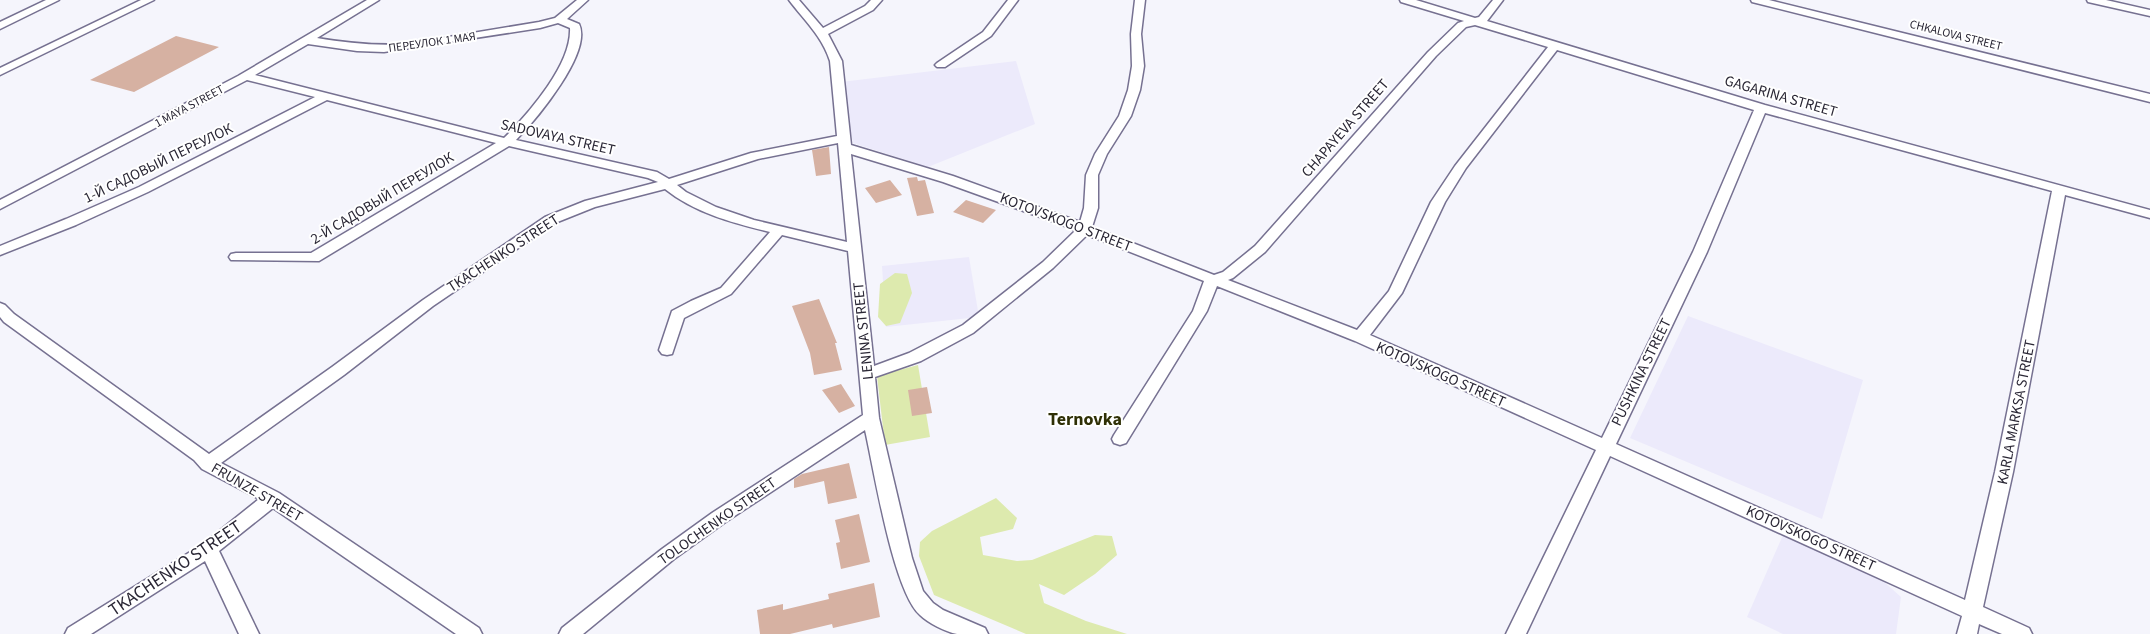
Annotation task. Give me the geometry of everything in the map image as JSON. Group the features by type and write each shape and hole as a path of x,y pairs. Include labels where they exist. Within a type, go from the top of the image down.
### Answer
{"street":[{"path":"0,26 54,0"},
{"path":"0,72 149,0"},
{"name":"1 MAYA STREET","path":"0,205 246,76 374,0"},
{"name":"ПЕРЕУЛОК 1 МАЯ","path":"305,40 357,48 399,48 540,25 559,20 583,0"},
{"name":"LENINA STREET","path":"794,0 822,33 834,51 845,143 871,418 904,558 916,595 926,609 936,616 978,634"},
{"path":"822,33 869,8 877,0"},
{"path":"941,65 987,34 1013,0"},
{"path":"867,374 915,357 968,329 1048,265 1085,229 1091,208 1092,175 1101,154 1125,116 1134,90 1138,66 1136,34 1140,0"},
{"name":"GAGARINA STREET","path":"1405,0 1761,108 2150,214"},
{"name":"CHAPAYEVA STREET","path":"1216,279 1228,275 1260,250 1432,54 1462,25 1483,19 1498,0"},
{"name":"CHKALOVA STREET","path":"1756,0 2150,98"},
{"path":"2092,0 2150,12"},
{"path":"2131,0 2150,12"},
{"path":"508,142 558,82 573,47 576,39 575,26 559,20"},
{"path":"1360,338 1395,293 1438,202 1461,166 1556,46"},
{"name":"SADOVAYA STREET","path":"246,76 508,142 652,175 660,178 681,195 711,210 750,223 855,248"},
{"name":"1-Й САДОВЫЙ ПЕРЕУЛОК","path":"0,251 80,219 146,188 229,148 326,96"},
{"name":"PUSHKINA STREET","path":"1516,634 1700,252 1761,108"},
{"name":"2-Й САДОВЫЙ ПЕРЕУЛОК","path":"236,257 314,258 508,142"},
{"name":"KOTOVSKOGO STREET","path":"845,143 948,178 1085,229 1216,279 1360,338 2022,634"},
{"name":"TKACHENKO STREET","path":"208,464 338,371 428,303 550,220 590,204 667,184 755,156 845,143"},
{"name":"KARLA MARKSA STREET","path":"1967,634 2004,472 2059,189"},
{"path":"667,350 677,314 726,291 780,229"},
{"path":"1120,440 1200,311 1209,285 1216,279"},
{"name":"FRUNZE STREET","path":"3,315 200,455 208,464 273,498 472,634"},
{"name":"TOLOCHENKO STREET","path":"569,634 682,543 871,418"},
{"name":"TKACHENKO STREET","path":"75,634 209,549 273,498"},
{"path":"209,549 249,634"}],"shaded area":[{"path":"1016,61 1035,124 928,167 853,143 841,82"},
{"path":"969,257 979,317 886,327 882,266"},
{"path":"1688,316 1863,380 1822,519 1630,438"},
{"path":"1783,535 1882,580 1901,597 1896,634 1783,634 1747,617"}],"green space":[{"path":"895,273 907,274 912,293 900,323 886,326 878,317 880,284"},
{"path":"918,365 930,437 885,445 877,376"},
{"path":"996,498 1017,518 1013,529 980,537 983,555 1017,561 1032,560 1095,535 1112,536 1117,555 1095,574 1064,595 1039,584 1044,603 1086,621 1127,634 1026,634 934,595 919,556 920,542 932,531"}],"building":[{"path":"176,36 219,47 134,92 90,80"},
{"path":"829,147 831,174 816,176 812,150"},
{"path":"917,177 918,181 925,180 934,213 917,216 907,178"},
{"path":"890,180 902,195 876,203 865,188"},
{"path":"966,200 996,210 983,223 953,212"},
{"path":"819,299 837,343 835,343 842,370 814,375 810,353 792,306"},
{"path":"841,384 855,406 839,413 822,390"},
{"path":"927,387 932,413 912,416 908,390"},
{"path":"849,463 857,498 828,504 824,481 794,488 794,479 802,474"},
{"path":"859,514 870,562 841,569 836,543 840,542 835,520"},
{"path":"874,583 880,617 833,628 832,624 790,634 760,634 757,610 783,604 783,610 829,599 828,594"}],"district":[{"name":"Ternovka","path":"1085,419"}]}
